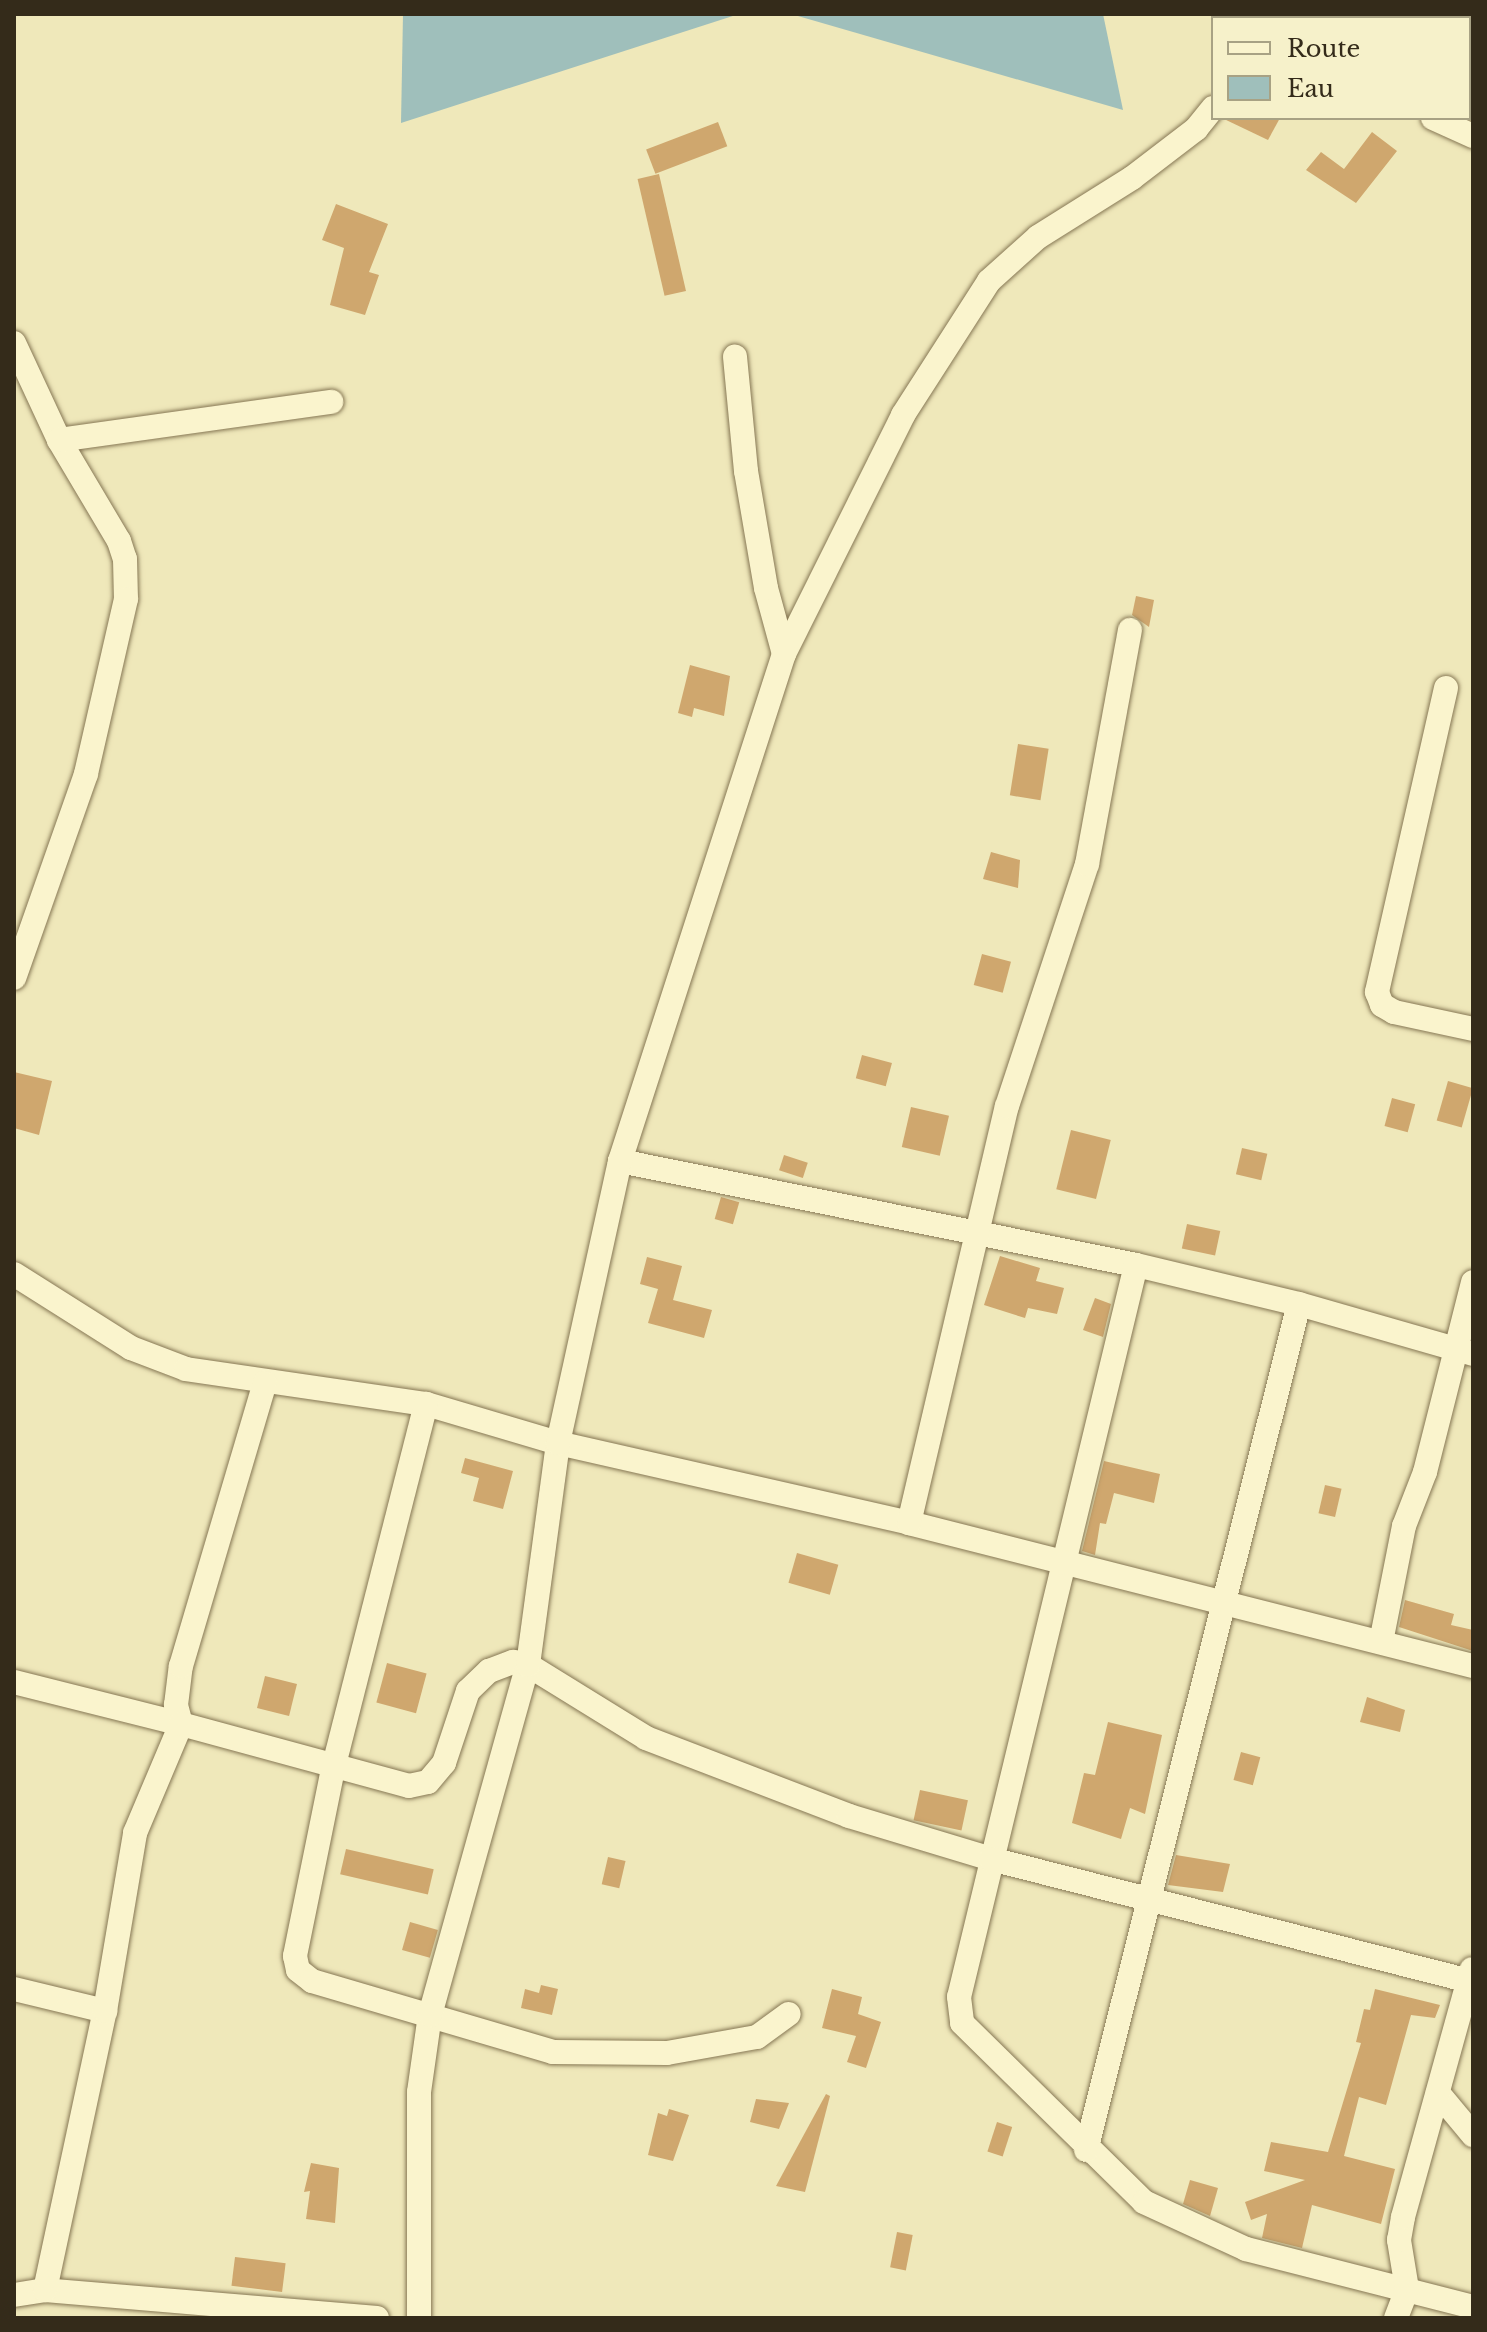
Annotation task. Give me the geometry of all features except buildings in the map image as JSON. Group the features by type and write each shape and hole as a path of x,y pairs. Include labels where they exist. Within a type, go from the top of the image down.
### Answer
{"street":[{"path":"419,2318 419,2092 430,2015 528,1665 558,1443 620,1161 784,654 903,415 989,281 1038,237 1132,178 1196,129 1211,110"},
{"path":"1437,120 1473,136"},
{"path":"14,343 59,440 119,541 125,559 126,599 86,774 14,978"},
{"path":"735,357 748,486 766,588 784,654"},
{"path":"59,440 331,402"},
{"path":"909,1523 1007,1106 1087,864 1130,630"},
{"path":"1446,688 1377,992 1382,1005 1394,1012 1473,1029"},
{"path":"620,1161 1136,1265 1299,1304 1465,1352"},
{"path":"1136,1265 1068,1563 991,1859 959,1997 962,2023 1086,2150 1144,2202 1205,2234 1473,2307"},
{"path":"14,1274 131,1348 186,1369 265,1383 426,1404 558,1443 909,1523 1473,1666"},
{"path":"1381,1642 1404,1526 1465,1352 1473,1282"},
{"path":"1086,2150 1299,1304"},
{"path":"45,2290 105,2011 135,1833 181,1724 176,1705 181,1666 265,1383"},
{"path":"426,1404 334,1764 295,1956 298,1970 312,1981 553,2052 599,2055 667,2053 757,2037 789,2014"},
{"path":"14,1682 409,1786 428,1782 444,1763 468,1691 489,1671 513,1662 528,1665 646,1738 849,1816 991,1859 1472,1976 1399,2240 1407,2289 1396,2318"},
{"path":"16,1991 105,2011"},
{"path":"1438,2093 1473,2135"},
{"path":"14,2295 45,2290 377,2318"},
{"path":"160,2318 180,2303"}],"water":[{"path":"403,14 739,14 401,123"},
{"path":"791,14 1103,14 1123,110"}]}
